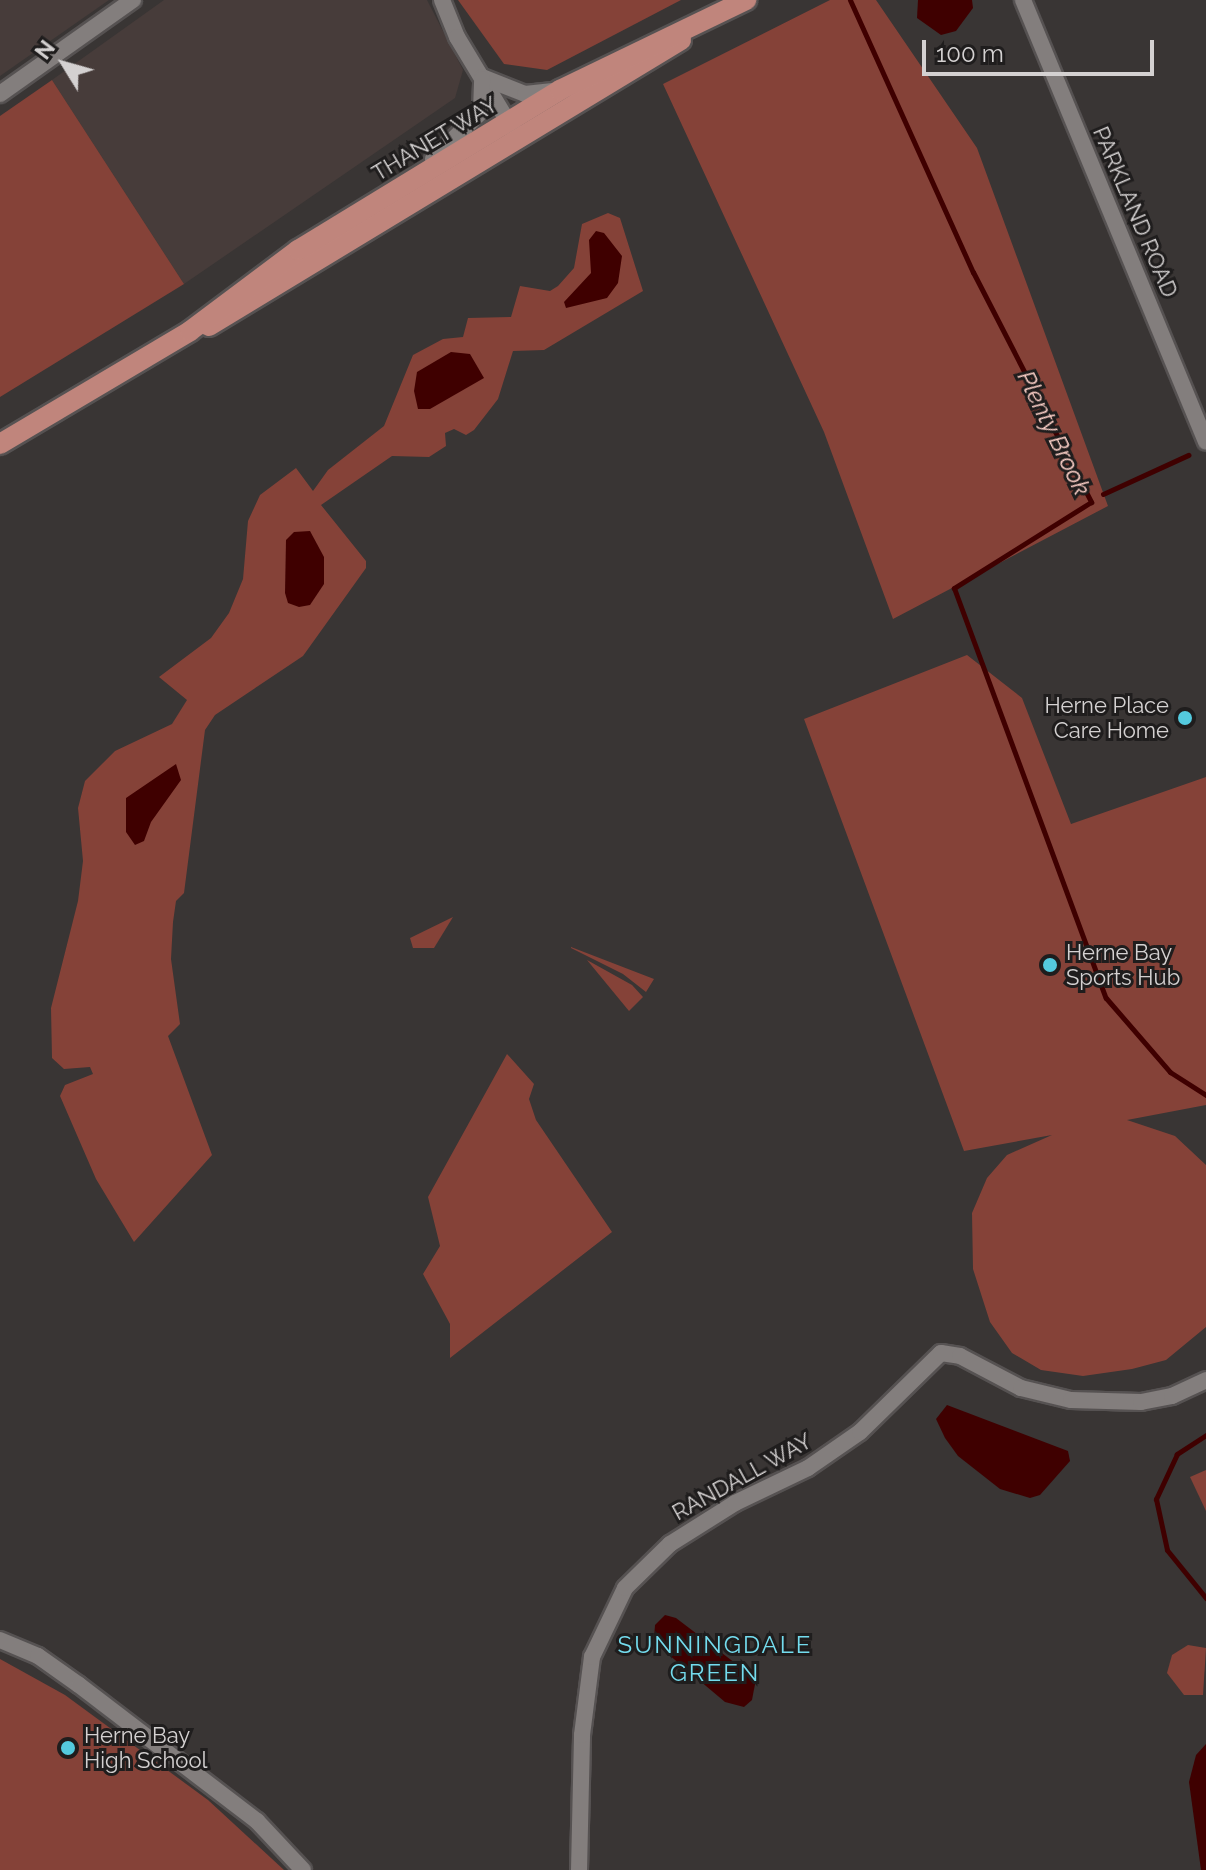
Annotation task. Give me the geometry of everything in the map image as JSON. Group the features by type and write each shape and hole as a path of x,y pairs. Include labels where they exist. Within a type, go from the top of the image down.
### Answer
{"main road":[{"name":"THANET WAY","path":"0,444 212,319 513,131 560,90 746,0"},
{"name":"THANET WAY","path":"212,319 398,188 651,61 719,13"}],"street":[{"path":"0,94 133,0"},
{"path":"442,0 513,131"},
{"name":"PARKLAND ROAD","path":"1023,0 1206,442"},
{"path":"482,77 525,94 560,90"},
{"path":"398,188 469,129 481,112 482,77"},
{"name":"RANDALL WAY","path":"579,1870 585,1693 602,1628 625,1588 692,1528 808,1468 881,1417 936,1356 960,1356 1021,1388 1071,1400 1141,1402 1172,1396 1206,1380"},
{"path":"0,1640 38,1656 79,1685 257,1821 303,1870"}],"shaded area":[{"path":"0,0 109,0 0,76"},
{"path":"164,0 427,0 463,70 455,98 184,284 52,80"},
{"path":"458,0 681,0 547,70 504,64"},
{"path":"830,0 876,0 977,148 1108,506 893,619 824,432 663,84"},
{"path":"918,0 972,0 973,8 956,31 941,35 917,18"},
{"path":"52,80 184,284 0,397 0,116"},
{"path":"608,213 620,218 643,291 544,350 513,351 498,399 474,430 466,435 454,429 445,433 446,446 429,457 392,456 321,505 366,561 366,568 303,656 215,715 205,730 184,893 176,901 173,922 171,959 180,1024 168,1036 212,1155 134,1242 96,1179 60,1096 65,1085 93,1074 90,1067 64,1069 52,1058 51,1008 78,901 83,861 78,808 85,781 115,751 172,724 187,700 159,677 211,638 229,613 243,579 248,521 260,495 296,468 313,491 328,470 384,426 413,355 443,339 463,337 468,318 511,317 520,286 550,291 558,286 574,268 582,224"},
{"path":"596,231 604,233 622,256 618,283 607,298 566,308 564,302 591,273 589,240"},
{"path":"451,352 470,354 484,378 430,409 418,409 414,391 417,372"},
{"path":"310,531 324,557 324,584 310,605 299,607 288,603 285,593 286,540 294,532"},
{"name":"Herne Bay Sports Hub","path":"967,655 1022,698 1071,824 1206,777 1206,1105 1127,1120 1175,1136 1206,1165 1206,1327 1166,1360 1132,1369 1083,1376 1041,1370 1012,1353 990,1322 973,1269 972,1213 987,1178 1007,1155 1052,1135 964,1151 804,719"},
{"path":"176,764 181,780 151,822 144,841 135,845 126,832 126,798"},
{"path":"453,917 434,948 413,948 410,938"},
{"path":"571,948 654,979 646,992 623,974"},
{"path":"587,960 632,985 643,997 629,1011"},
{"path":"507,1054 534,1084 529,1099 536,1120 612,1232 450,1358 450,1324 423,1274 440,1246 428,1197"},
{"path":"947,1405 1068,1451 1070,1461 1040,1495 1030,1498 1000,1489 958,1456 945,1438 936,1419"},
{"path":"1206,1470 1206,1511 1190,1477"},
{"path":"665,1615 676,1618 756,1679 752,1700 744,1707 725,1702 662,1649 654,1639 655,1625"},
{"path":"1188,1645 1206,1648 1203,1695 1184,1695 1167,1673 1172,1655"},
{"name":"Herne Bay High School","path":"0,1659 65,1695 208,1800 284,1870 0,1870"},
{"path":"1206,1744 1206,1870 1201,1870 1189,1782 1196,1755"}],"waterway":[{"name":"Plenty Brook","path":"850,0 973,272 1091,502 954,588 1106,998 1170,1072 1206,1095"},
{"path":"1103,494 1188,455"},
{"name":"Plenty Brook","path":"1206,1435 1177,1454 1156,1499 1167,1550 1206,1598"}],"place":[{"name":"Herne Place Care Home","path":"1185,718"},
{"name":"Herne Bay Sports Hub","path":"1050,965"},
{"name":"Herne Bay High School","path":"68,1748"}],"district":[{"name":"SUNNINGDALE GREEN","path":"715,1659"}]}
